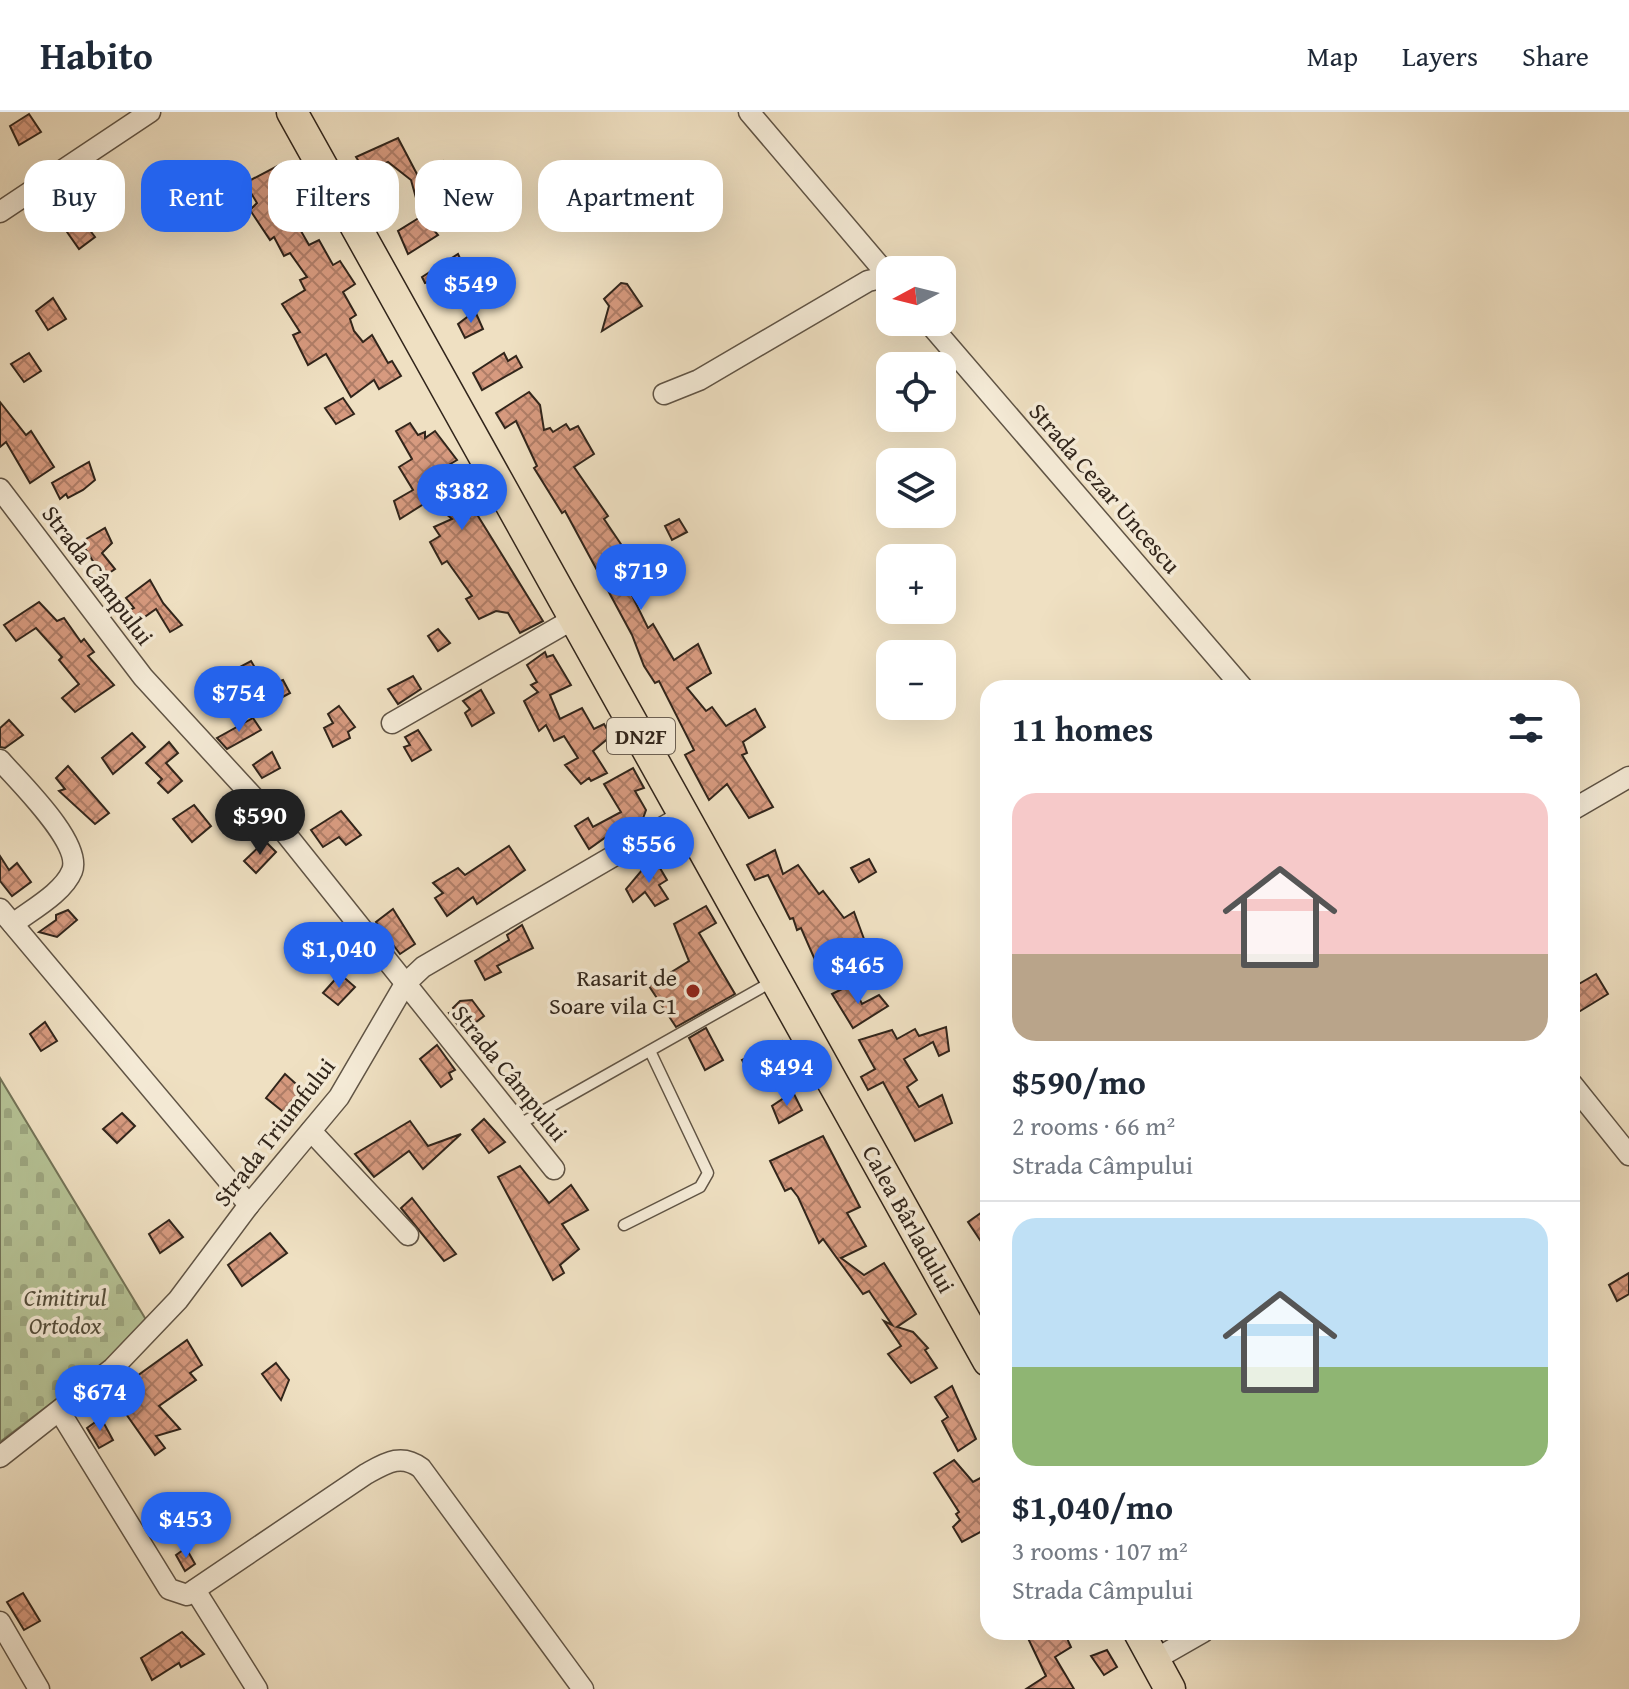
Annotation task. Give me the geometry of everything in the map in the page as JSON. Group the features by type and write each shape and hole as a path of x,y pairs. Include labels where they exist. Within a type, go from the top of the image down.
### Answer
{"main road":[{"name":"Calea Bârladului","path":"292,112 980,1347"},
{"path":"1143,1640 1170,1689"}],"street":[{"path":"0,212 150,112"},
{"path":"749,112 876,262"},
{"path":"664,394 699,380 876,279"},
{"name":"Strada Cezar Uncescu","path":"940,336 1236,680"},
{"name":"Strada Câmpului","path":"0,489 143,677 278,824 554,1169"},
{"path":"392,723 575,618"},
{"path":"0,760 60,830 73,857 73,869 64,884 6,917 249,1205"},
{"path":"1580,805 1629,777"},
{"name":"Strada Triumfului","path":"0,1457 113,1368 178,1300 249,1205 339,1097 405,984 442,954 684,815"},
{"path":"1580,1094 1628,1152"},
{"path":"311,1131 408,1235"},
{"path":"60,1412 169,1589 187,1595 366,1474 391,1460 410,1460 421,1468 583,1689"},
{"path":"195,1590 257,1689"},
{"path":"0,1622 39,1689"},
{"path":"1154,1660 1189,1640"}],"lane":[{"path":"518,1125 776,980"},
{"path":"624,1225 700,1187 708,1173 650,1051"}],"green space":[{"name":"Cimitirul Ortodox","path":"0,1078 151,1328 0,1442"}],"building":[{"path":"29,114 41,132 19,145 10,126"},
{"path":"398,138 415,170 415,194 411,180 399,171 399,160 358,160 356,157"},
{"path":"268,171 268,232 302,232 309,245 319,240 333,265 340,261 355,284 343,292 356,315 350,319 354,331 363,342 372,335 388,363 392,361 401,376 379,389 374,380 351,397 326,354 308,365 293,335 300,332 282,304 305,290 300,280 307,277 290,253 284,256 274,237 270,240 252,213 257,203 252,195 252,179"},
{"path":"415,220 415,232 435,232 438,235 408,254 399,230"},
{"path":"67,232 91,232 95,237 79,249"},
{"path":"458,254 464,267 454,271 458,277 440,290 434,280 425,283 422,277"},
{"path":"621,283 627,284 642,306 602,331 609,306 604,299"},
{"path":"53,298 66,319 48,330 36,311"},
{"path":"475,311 483,329 465,338 458,324"},
{"path":"29,353 41,371 24,382 11,364"},
{"path":"504,353 508,361 516,356 522,367 482,390 473,373"},
{"path":"529,392 540,405 544,430 550,428 553,432 566,424 570,430 578,426 594,454 574,467 608,516 604,519 631,559 619,569 648,628 653,624 674,660 698,644 711,673 687,688 706,711 712,707 726,726 755,709 765,727 743,742 747,753 742,755 773,807 749,818 727,784 709,800 685,755 694,750 659,681 655,683 644,666 632,635 565,511 562,513 534,468 537,466 516,421 505,428 496,413"},
{"path":"343,398 354,414 336,424 325,408"},
{"path":"0,402 26,435 31,431 54,467 30,483 6,442 0,447"},
{"path":"410,423 418,435 425,432 425,438 435,431 457,460 447,466 543,621 520,633 508,613 496,611 479,619 466,599 472,596 447,561 442,564 430,542 440,536 434,527 452,519 430,500 400,519 394,501 413,490 399,467 412,459 396,431"},
{"path":"89,462 95,480 83,490 68,498 66,494 60,499 52,483"},
{"path":"679,519 687,532 672,540 665,526"},
{"path":"105,528 112,543 102,553 115,569 103,577 81,542"},
{"path":"150,580 163,603 182,625 170,632 156,609 136,623 128,611 134,608 126,598"},
{"path":"39,602 57,621 64,618 81,642 84,639 94,652 88,656 114,685 75,712 62,698 79,684 59,660 62,657 36,628 16,641 4,625"},
{"path":"438,629 450,643 438,651 428,636"},
{"path":"545,652 547,657 553,655 571,685 550,695 560,719 582,708 594,729 604,724 611,736 593,751 607,773 591,781 589,778 581,784 565,765 578,758 564,736 554,741 546,725 539,731 524,701 538,692 531,685 537,682 527,665"},
{"path":"251,661 266,686 283,680 290,693 247,716 230,692 215,702 204,686"},
{"path":"413,676 421,689 398,704 388,689"},
{"path":"481,690 494,713 472,726 465,713 470,709 463,701"},
{"path":"339,706 355,727 348,732 350,738 333,747 324,728 333,723 328,714"},
{"path":"253,718 261,730 227,749 217,738"},
{"path":"9,720 23,735 5,748 0,747 0,728"},
{"path":"418,730 431,750 412,761 404,747 410,745 405,737"},
{"path":"132,733 145,747 113,774 102,758"},
{"path":"169,742 178,753 166,763 182,781 168,793 158,783 162,779 146,763"},
{"path":"272,752 280,768 262,778 253,765"},
{"path":"68,766 109,813 95,824 59,791 65,789 56,778"},
{"path":"633,768 644,788 635,791 646,810 642,821 614,836 613,832 589,849 575,826 588,818 593,827 621,812 604,784"},
{"path":"194,805 211,826 192,842 173,819"},
{"path":"341,811 361,835 346,845 339,837 323,847 311,830"},
{"path":"265,841 276,852 256,873 244,861"},
{"path":"509,846 525,870 477,904 473,897 447,916 435,898 443,893 433,883 458,868 465,875"},
{"path":"775,850 783,874 798,865 819,894 823,891 844,918 854,912 867,947 855,955 852,951 819,969 801,928 797,930 793,918 790,919 768,875 755,880 747,865"},
{"path":"0,856 9,870 17,863 31,882 12,896 0,881"},
{"path":"869,859 876,872 859,882 851,868"},
{"path":"657,863 667,880 659,885 668,899 655,906 645,892 633,902 626,889 642,870"},
{"name":"Rasarit de Soare vila C1","path":"706,906 716,923 699,933 735,994 676,1027 649,986 689,961 674,924"},
{"path":"393,909 415,944 400,954 376,922"},
{"path":"68,910 77,920 57,937 39,932 56,920 56,915"},
{"path":"522,925 533,948 497,966 501,972 485,980 475,961 509,940 507,935"},
{"path":"340,974 355,987 338,1005 323,993"},
{"path":"1596,974 1608,994 1580,1011 1580,983"},
{"path":"852,984 862,1004 879,995 888,1006 853,1028 832,994"},
{"path":"472,1000 484,1016 463,1032 449,1013 455,1011 453,1008 460,1001"},
{"path":"45,1022 57,1041 41,1051 30,1034"},
{"path":"946,1027 949,1051 939,1056 933,1042 904,1059 917,1080 907,1087 919,1107 942,1095 952,1123 915,1141 883,1082 868,1090 861,1077 875,1069 859,1040 892,1030 897,1039 915,1029 919,1036"},
{"path":"706,1028 723,1060 705,1070 689,1038"},
{"path":"782,1041 791,1059 752,1078 742,1060"},
{"path":"437,1045 455,1070 449,1073 452,1079 441,1087 420,1059"},
{"path":"285,1074 304,1091 286,1114 266,1098"},
{"path":"793,1092 802,1110 779,1123 772,1106"},
{"path":"122,1113 135,1126 117,1143 103,1129"},
{"path":"484,1119 505,1142 489,1153 472,1130"},
{"path":"410,1121 428,1146 461,1134 423,1169 409,1151 374,1177 355,1154"},
{"path":"823,1136 860,1207 847,1213 866,1246 841,1258 864,1275 884,1263 916,1314 897,1327 913,1332 928,1348 925,1350 937,1368 911,1383 888,1354 901,1346 884,1321 892,1325 869,1291 863,1294 823,1239 819,1243 798,1197 791,1188 785,1191 770,1161"},
{"path":"520,1166 549,1203 571,1185 588,1210 562,1224 579,1249 560,1265 564,1273 553,1280 498,1177"},
{"path":"412,1198 456,1254 444,1261 401,1208"},
{"path":"980,1214 980,1240 968,1222"},
{"path":"169,1220 183,1237 160,1253 149,1234"},
{"path":"270,1233 287,1253 242,1286 228,1265"},
{"path":"1629,1273 1629,1294 1617,1301 1609,1285"},
{"path":"187,1340 202,1365 190,1373 196,1380 159,1406 180,1429 156,1436 165,1448 155,1455 112,1394"},
{"path":"276,1363 289,1380 281,1400 262,1374"},
{"path":"952,1386 976,1439 958,1451 942,1421 948,1417 935,1397"},
{"path":"101,1418 113,1440 99,1448 87,1428"},
{"path":"954,1460 973,1482 980,1478 980,1532 962,1542 953,1527 960,1520 956,1514 959,1512 934,1473"},
{"path":"186,1548 195,1564 185,1571 176,1555"},
{"path":"23,1593 40,1621 24,1630 7,1602"},
{"path":"182,1632 204,1654 181,1667 179,1663 152,1680 141,1658"},
{"path":"1029,1640 1068,1640 1071,1647 1055,1657 1074,1689 1026,1689 1046,1676"},
{"path":"1107,1650 1117,1667 1104,1675 1091,1656"}],"place":[{"name":"Rasarit de Soare vila C1","path":"693,991"}]}
